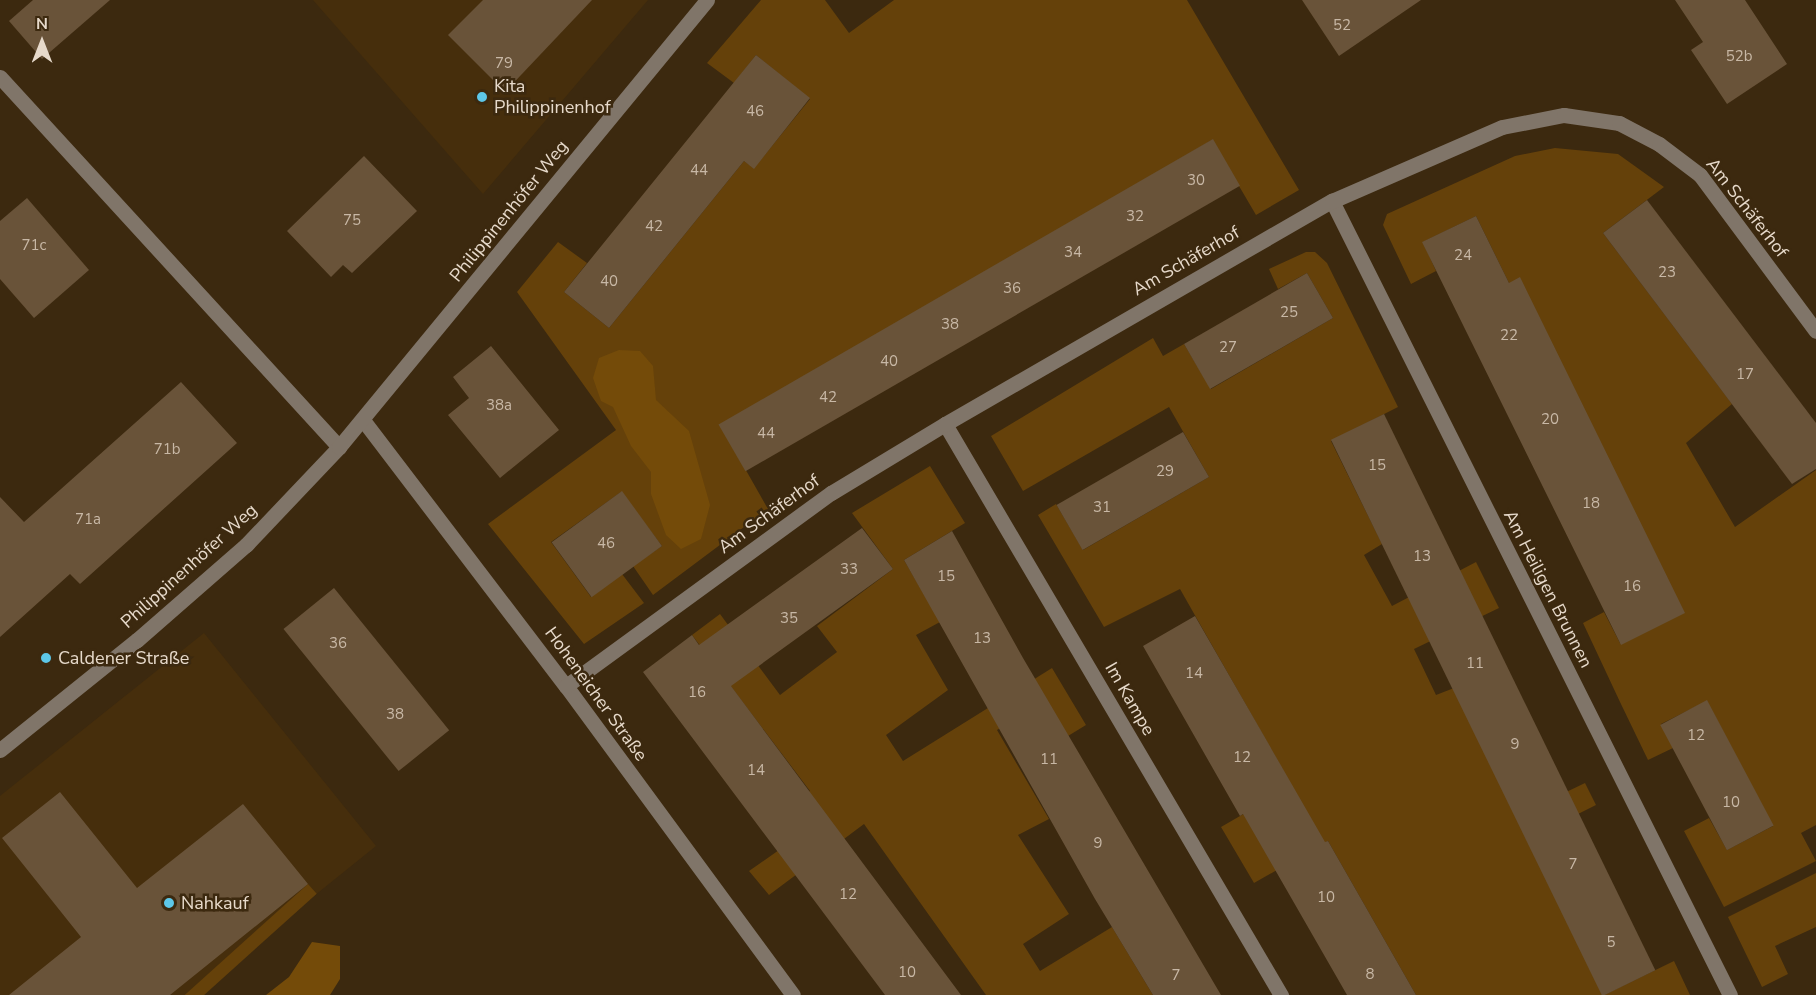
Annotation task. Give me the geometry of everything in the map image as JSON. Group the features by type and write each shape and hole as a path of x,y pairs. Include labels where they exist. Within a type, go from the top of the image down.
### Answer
{"street":[{"name":"Philippinenhöfer Weg","path":"0,750 137,640 246,545 339,447 707,0"},
{"path":"0,77 339,447"},
{"name":"Am Schäferhof","path":"566,686 831,493 945,424 1332,201 1502,127 1564,115 1618,123 1659,144 1700,175 1816,331"},
{"name":"Am Heiligen Brunnen","path":"1332,201 1730,995"},
{"name":"Hoheneicher Straße","path":"363,420 566,686 793,995"},
{"name":"Im Kampe","path":"945,424 1281,995"}],"shaded area":[{"name":"Kita Philippinenhof","path":"313,0 648,0 483,194"},
{"path":"761,0 825,0 849,33 894,0 1187,0 1299,190 1256,215 1212,140 722,428 768,509 653,595 633,566 662,546 621,492 551,542 591,597 622,574 644,603 584,644 488,524 616,430 517,292 558,242 587,263 564,292 609,328 744,161 754,168 810,99 756,55 734,83 707,63"},
{"path":"1555,148 1618,154 1664,187 1603,233 1732,404 1686,443 1735,527 1816,470 1816,825 1801,833 1816,861 1724,907 1684,831 1709,818 1727,850 1773,826 1707,701 1661,724 1673,748 1648,760 1583,623 1604,612 1621,645 1509,283 1476,216 1423,242 1436,271 1411,284 1383,225 1387,214 1515,156"},
{"path":"1306,252 1315,252 1327,263 1398,407 1331,441 1382,544 1364,555 1392,606 1476,562 1499,608 1414,649 1436,695 1454,688 1516,816 1585,783 1596,805 1528,839 1604,995 1416,995 1328,841 1254,883 1221,827 1292,786 1180,589 1104,627 1038,515 1056,504 1083,550 1209,477 1169,407 1023,491 991,436 1153,338 1163,356 1184,344 1211,389 1333,318 1307,273 1278,289 1269,269"},
{"path":"619,350 640,351 653,366 656,400 689,431 710,505 701,539 681,549 666,535 651,494 651,472 631,446 613,407 601,401 593,378 599,358"},
{"path":"930,466 965,523 904,560 940,622 916,635 948,690 886,735 903,761 1052,668 1086,725 1068,736 1047,701 997,730 1049,819 1018,835 1069,914 1023,944 1040,971 1112,927 1153,995 986,995 864,824 769,895 749,871 779,850 761,828 810,791 692,635 720,614 780,695 837,652 817,626 893,569 852,513"},
{"path":"204,633 376,846 191,995 0,995 0,796"},
{"path":"1816,873 1816,927 1775,946 1788,974 1762,987 1728,917"},
{"path":"308,884 317,894 204,995 185,995"},
{"path":"312,942 340,946 340,979 330,995 266,995 289,977"},
{"path":"1674,961 1690,995 1604,995"}],"building":[{"path":"33,0 110,0 42,59 9,21"},
{"path":"483,0 592,0 505,92 448,35"},
{"path":"1302,0 1421,0 1339,56"},
{"path":"1675,0 1745,0 1787,64 1727,104 1691,50 1703,42"},
{"path":"756,55 810,98 754,169 744,161 609,328 564,292"},
{"path":"1213,139 1240,186 745,471 718,424"},
{"path":"364,156 417,211 352,273 343,265 331,277 287,231"},
{"path":"27,198 89,270 34,318 0,279 0,221"},
{"path":"1647,200 1816,423 1816,469 1792,484 1603,233"},
{"path":"1476,216 1509,283 1520,277 1685,613 1621,645 1422,242"},
{"path":"1307,273 1333,318 1210,389 1184,344"},
{"path":"491,346 559,430 500,478 448,415 469,398 453,377"},
{"path":"181,382 237,443 80,584 70,574 0,637 0,497 24,522"},
{"path":"1384,414 1655,970 1602,995 1331,440"},
{"path":"1183,432 1209,477 1083,550 1057,505"},
{"path":"622,491 662,546 592,597 552,542"},
{"path":"862,528 893,569 731,686 961,995 885,995 643,672 692,635 699,645"},
{"path":"952,531 1023,658 1221,995 1153,995 1095,899 904,560"},
{"path":"334,588 449,730 399,771 283,629"},
{"path":"1195,616 1416,995 1347,995 1243,814 1240,816 1143,646"},
{"path":"1707,700 1774,825 1727,850 1660,725"},
{"name":"Nahkauf","path":"60,792 137,888 243,804 308,884 170,995 9,995 81,937 2,838"}],"place":[{"name":"Kita Philippinenhof","path":"482,97"},
{"name":"Caldener Straße","path":"46,658"},
{"name":"Nahkauf","path":"169,903"}]}
